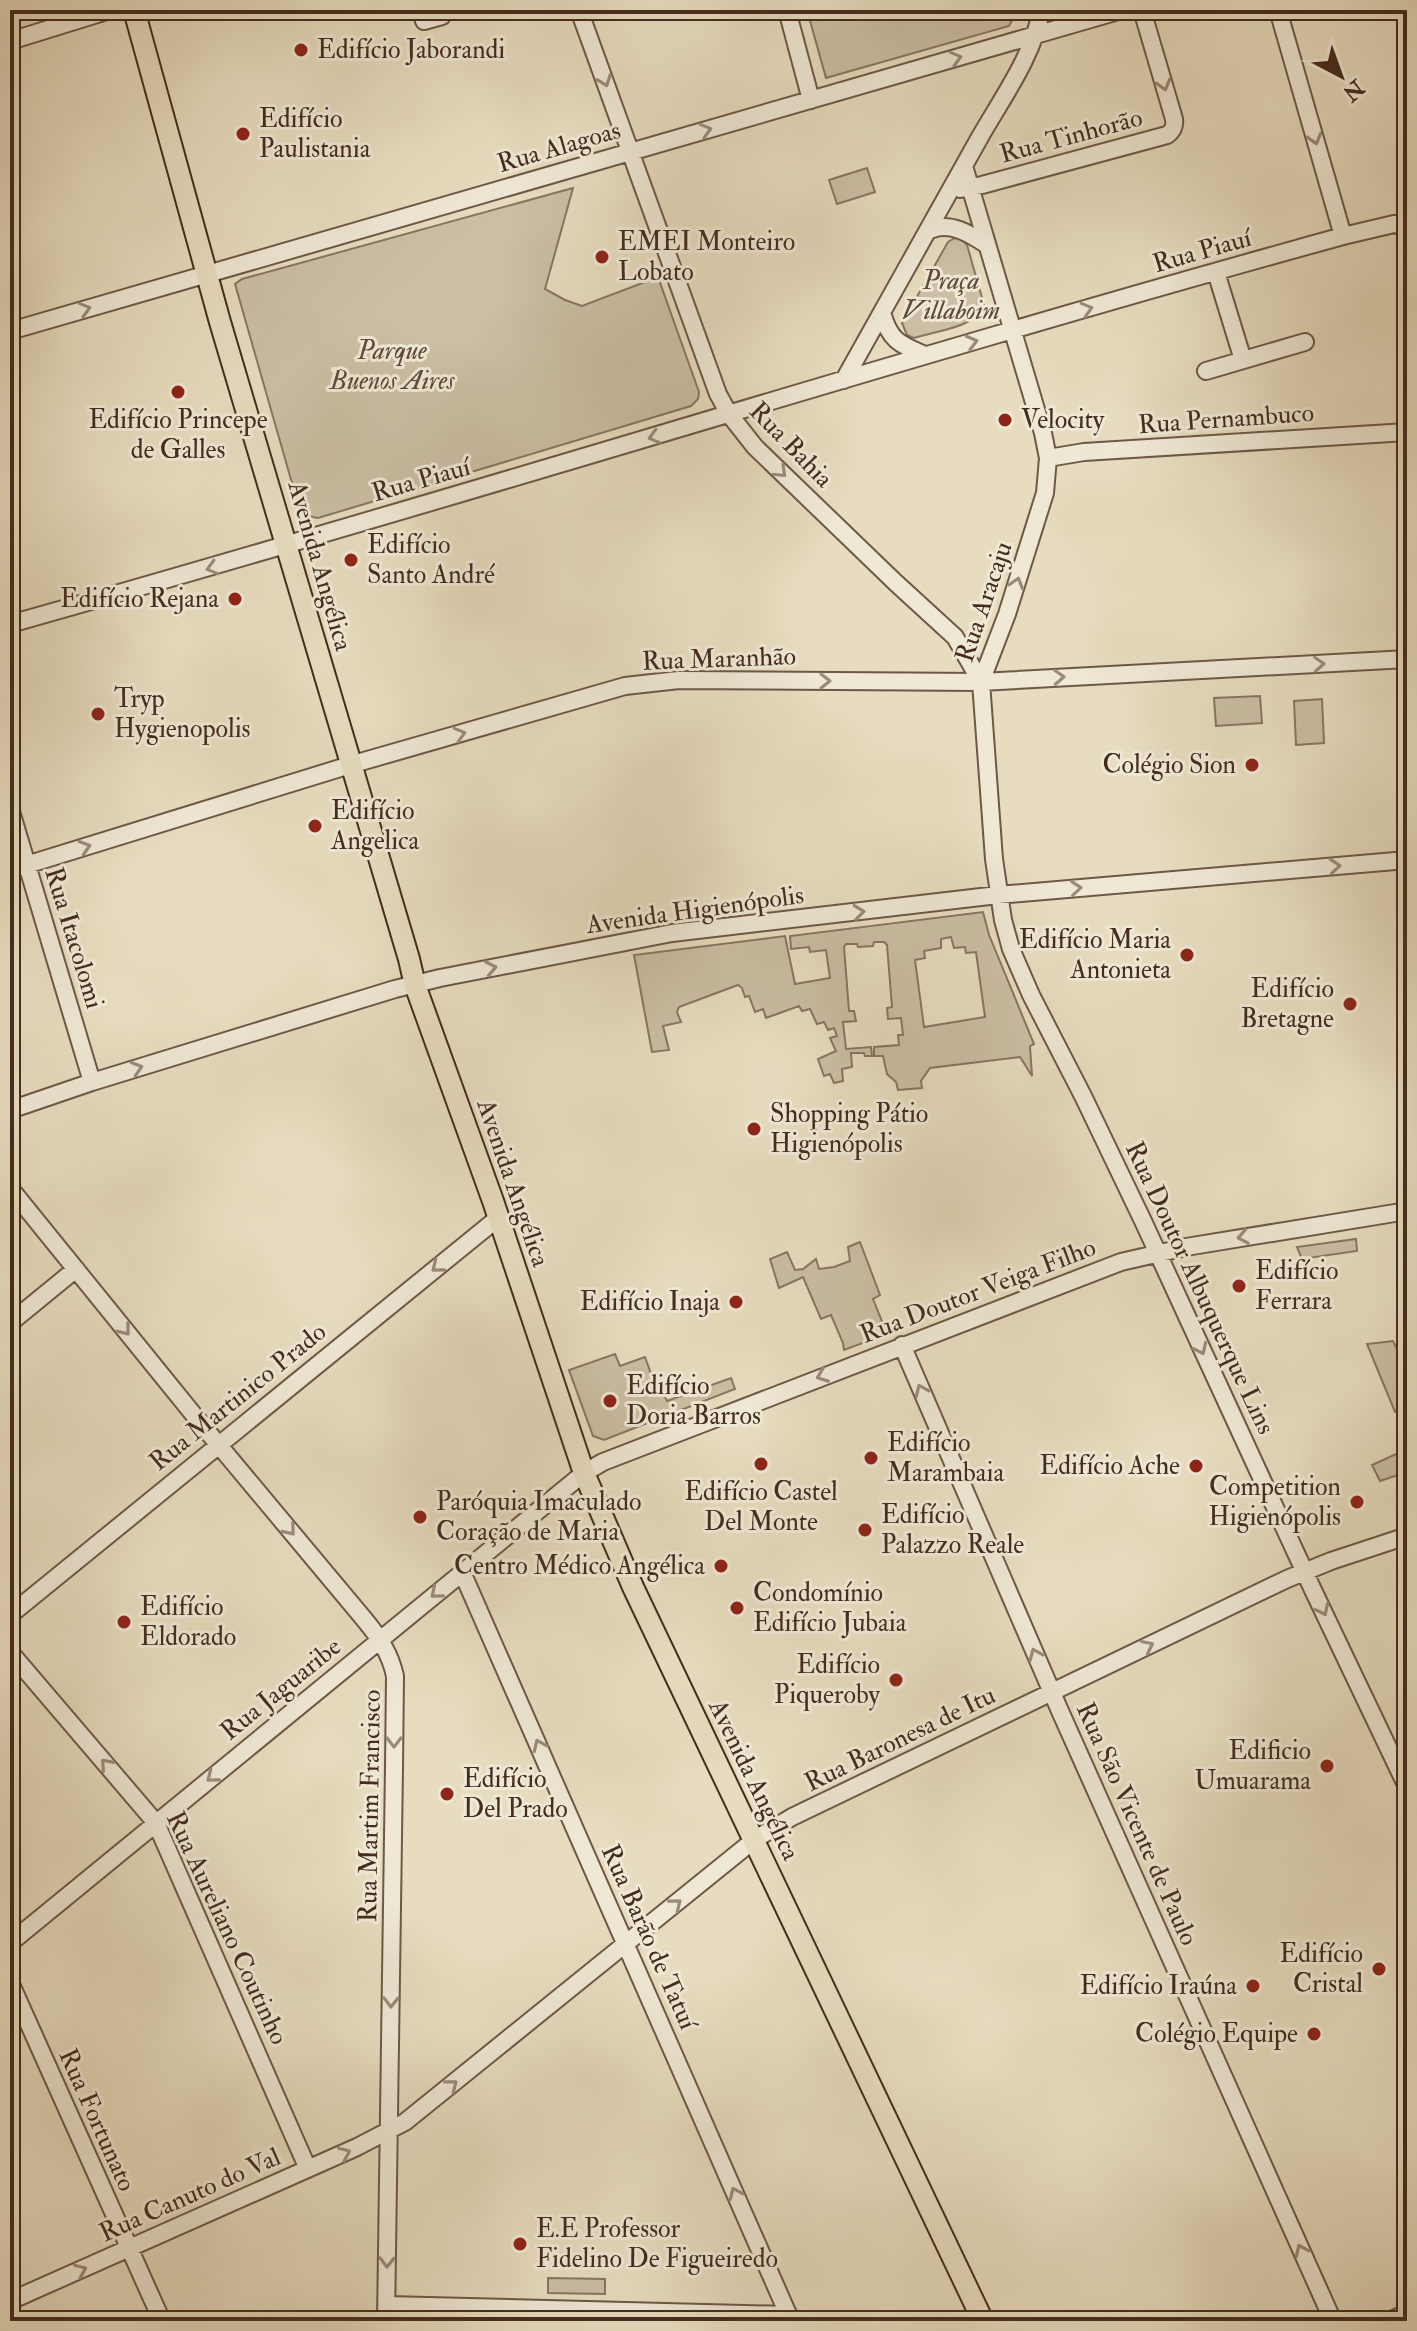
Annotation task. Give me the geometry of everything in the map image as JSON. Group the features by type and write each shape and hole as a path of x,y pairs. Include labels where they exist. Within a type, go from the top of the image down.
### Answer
{"main road":[{"name":"Avenida Angélica","path":"134,10 207,273 415,985 584,1473 633,1587 983,2321"}],"street":[{"path":"10,41 110,10"},
{"path":"421,10 424,21 442,16"},
{"name":"Rua Bahia","path":"579,10 718,394 729,414 755,447 955,637 981,682"},
{"path":"787,10 811,100"},
{"path":"844,380 1024,59 1041,10"},
{"name":"Rua Alagoas","path":"10,331 1122,10"},
{"name":"Rua Tinhorão","path":"952,189 971,188 1171,132 1174,119 1142,10"},
{"path":"1278,10 1343,236"},
{"path":"882,312 889,333 895,340 925,355 1012,330 964,166"},
{"name":"Rua Piauí","path":"1012,330 1343,236 1394,224 1407,226"},
{"path":"930,230 952,228 968,233 987,245"},
{"path":"1216,272 1243,360"},
{"name":"Rua Aracaju","path":"998,895 981,682 1007,614 1045,493 1048,458 1012,330"},
{"path":"1206,371 1305,342"},
{"name":"Rua Piauí","path":"10,624 925,355"},
{"name":"Rua Pernambuco","path":"1048,458 1084,452 1407,432"},
{"name":"Rua Maranhão","path":"10,870 350,765 625,686 679,680 981,682 1407,659"},
{"name":"Rua Itacolomi","path":"10,808 92,1082"},
{"name":"Avenida Higienópolis","path":"10,1110 318,1012 415,985 638,938 998,895 1407,860"},
{"name":"Rua Doutor Albuquerque Lins","path":"998,895 1011,949 1031,995 1158,1253 1407,1787"},
{"name":"Rua Martim Francisco","path":"10,1188 387,1650 395,1676 386,2313"},
{"name":"Rua Doutor Veiga Filho","path":"584,1473 612,1458 1121,1262 1320,1223 1407,1211"},
{"name":"Rua Martinico Prado","path":"10,1615 498,1218"},
{"path":"10,1323 76,1269"},
{"name":"Rua São Vicente de Paulo","path":"902,1345 1052,1692 1333,2321"},
{"name":"Rua Jaguaribe","path":"10,1943 584,1473"},
{"name":"Rua Baronesa de Itu","path":"389,2131 462,2078 754,1840 792,1817 1305,1572 1407,1536"},
{"name":"Rua Barão de Tatuí","path":"462,1572 790,2318"},
{"name":"Rua Aureliano Coutinho","path":"10,1652 156,1823 308,2169"},
{"name":"Rua Fortunato","path":"10,1982 162,2321"},
{"name":"Rua Canuto do Val","path":"10,2301 389,2131"},
{"path":"386,2313 790,2318"},
{"path":"1389,2321 1407,2313"}],"green space":[{"path":"807,10 1018,10 1009,26 826,78"},
{"path":"867,168 875,192 837,204 829,180"},
{"name":"Parque Buenos Aires","path":"573,188 545,289 582,306 658,277 699,392 698,399 691,406 318,518 300,511 235,284 242,279"},
{"name":"Praça Villaboim","path":"955,238 962,239 967,245 985,308 971,320 952,328 914,338 907,335 902,323 948,242"},
{"path":"1260,696 1262,723 1216,726 1214,698"},
{"path":"1322,699 1324,743 1296,745 1294,701"},
{"path":"983,912 989,935 1034,1044 1030,1046 1032,1076 1020,1057 930,1068 921,1081 922,1088 898,1090 896,1082 887,1074 883,1056 874,1056 874,1047 899,1045 898,1035 903,1035 901,1018 888,1019 887,1008 892,1007 887,945 884,942 858,947 857,944 846,944 844,947 849,1011 854,1011 856,1021 843,1022 846,1049 871,1047 872,1056 851,1053 852,1067 842,1069 843,1081 834,1083 830,1074 824,1076 818,1059 836,1051 830,1038 837,1036 834,1028 828,1030 824,1022 817,1024 810,1009 802,1011 799,1006 766,1018 763,1009 755,1012 749,996 745,997 738,985 679,1007 677,1012 681,1022 663,1026 669,1050 652,1052 634,955 785,936 795,984 830,978 826,950 810,952 809,947 791,949 790,936","holes":["951,937 954,948 965,947 966,953 976,952 985,1017 924,1027 915,960 925,958 924,951 941,948 941,939"]},
{"path":"1356,1239 1357,1251 1302,1259 1297,1247"},
{"path":"860,1242 880,1295 873,1299 887,1334 844,1350 831,1315 821,1319 803,1277 779,1288 770,1259 787,1252 795,1270 803,1269 816,1259 819,1269 834,1267 850,1261 848,1247"},
{"path":"1393,1341 1407,1370 1407,1408 1395,1412 1367,1344"},
{"path":"615,1354 620,1366 645,1357 659,1396 664,1395 667,1401 731,1378 735,1389 604,1440 593,1436 569,1370"},
{"path":"1407,1449 1407,1472 1380,1481 1372,1465"},
{"path":"548,2278 605,2279 605,2294 548,2293"}],"place":[{"name":"Edifício Jaborandi","path":"301,50"},
{"name":"Edifício Paulistania","path":"243,134"},
{"name":"EMEI Monteiro Lobato","path":"602,257"},
{"name":"Edifício Princepe de Galles","path":"178,392"},
{"name":"Velocity","path":"1005,420"},
{"name":"Edifício Santo André","path":"351,560"},
{"name":"Edifício Rejana","path":"235,599"},
{"name":"Tryp Hygienopolis","path":"98,714"},
{"name":"Colégio Sion","path":"1252,765"},
{"name":"Edifício Angelica","path":"315,826"},
{"name":"Edifício Maria Antonieta","path":"1187,955"},
{"name":"Edifício Bretagne","path":"1350,1004"},
{"name":"Shopping Pátio Higienópolis","path":"754,1129"},
{"name":"Edifício Ferrara","path":"1239,1286"},
{"name":"Edifício Inaja","path":"736,1302"},
{"name":"Edifício Doria Barros","path":"610,1401"},
{"name":"Edifício Marambaia","path":"871,1458"},
{"name":"Edifício Castel Del Monte","path":"761,1464"},
{"name":"Edifício Ache","path":"1196,1466"},
{"name":"Competition Higienópolis","path":"1357,1502"},
{"name":"Paróquia Imaculado Coração de Maria","path":"420,1517"},
{"name":"Edifício Palazzo Reale","path":"865,1530"},
{"name":"Centro Médico Angélica","path":"721,1566"},
{"name":"Condomínio Edifício Jubaia","path":"737,1608"},
{"name":"Edifício Eldorado","path":"124,1622"},
{"name":"Edifício Piqueroby","path":"896,1680"},
{"name":"Edificio Umuarama","path":"1327,1766"},
{"name":"Edifício Del Prado","path":"447,1794"},
{"name":"Edifício Cristal","path":"1379,1969"},
{"name":"Edifício Iraúna","path":"1253,1986"},
{"name":"Colégio Equipe","path":"1314,2034"},
{"name":"E.E Professor Fidelino De Figueiredo","path":"520,2244"}]}
